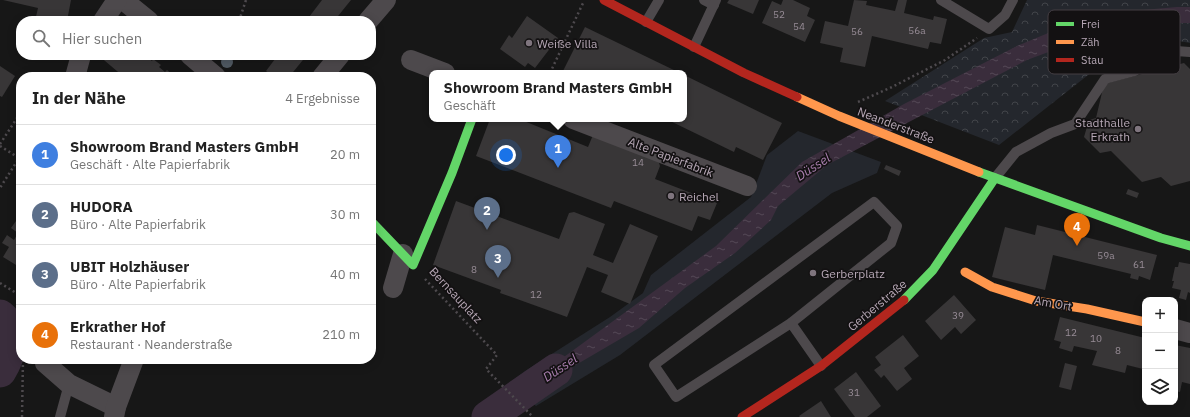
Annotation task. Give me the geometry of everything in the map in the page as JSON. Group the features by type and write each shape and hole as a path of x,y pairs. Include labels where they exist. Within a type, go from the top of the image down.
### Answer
{"street":[{"path":"106,16 117,0"},
{"path":"123,0 143,16"},
{"path":"372,16 386,0"},
{"name":"Neanderstraße","path":"604,0 744,73 836,114 995,178 1154,235 1190,246"},
{"path":"76,72 80,60"},
{"path":"196,60 210,72"},
{"path":"326,72 336,60"},
{"path":"411,60 437,70"},
{"path":"393,288 452,173 471,122"},
{"name":"Alte Papierfabrik","path":"581,122 747,186"},
{"name":"Gerberstraße","path":"742,417 821,366 902,302 933,270 995,178"},
{"path":"376,226 408,260"},
{"name":"Am Ort","path":"965,272 992,287 1036,301 1087,309 1142,321"},
{"path":"1178,330 1190,333"},
{"path":"46,364 69,384 115,412 132,364"}],"lane":[{"path":"646,22 659,0"},
{"path":"694,47 715,2 704,0"},
{"path":"942,0 988,30 1005,15 1013,0"},
{"path":"1180,51 1190,52"},
{"path":"995,178 1016,152 1052,133 1075,124 1105,79 1124,74"},
{"path":"874,202 896,226 891,243 791,323 676,397 654,365 874,202"},
{"path":"791,323 821,366"},
{"path":"60,417 69,384"}],"path":[{"path":"241,16 246,0"},
{"path":"551,70 584,0"},
{"path":"836,114 945,60 988,30"},
{"path":"16,120 0,145 16,156"},
{"path":"0,188 16,163"},
{"name":"Bernsauplatz","path":"408,260 497,355 486,369 533,417"},
{"path":"0,283 16,293"},
{"path":"22,417 23,364"}],"green space":[{"path":"1027,0 1190,0 1190,43 1180,41 1180,10 1048,10 1048,74 1089,74 999,145 885,101 984,38 1012,32"},
{"path":"798,131 881,162 877,173 832,193 620,355 536,406 509,383 525,371 610,317 643,293 651,275 751,197 767,155"}],"water":[{"path":"1190,7 1190,23 1180,23 1180,10 1143,10"},
{"path":"1048,33 1048,52 1027,60 827,165 778,206 771,220 735,253 685,288 639,328 574,366 524,401 516,392 716,246 802,162 904,104 1017,46"}],"building":[{"path":"3,0 71,0 68,16 36,16 38,8"},
{"path":"322,0 351,0 338,16 310,16"},
{"path":"729,0 759,0 753,14 727,3"},
{"path":"783,0 793,0 810,8 807,16 815,20 805,42 762,23 772,1 781,5"},
{"path":"854,0 867,1 866,5 895,11 898,0 907,0 904,13 933,20 934,16 947,19 941,44 930,42 928,49 872,36 865,67 840,62 843,48 820,43 825,21 848,26"},
{"name":"Weiße Villa","path":"527,16 558,38 535,68 528,63 525,67 500,49 509,35 512,38"},
{"path":"585,27 674,70 564,70"},
{"path":"104,60 154,60 161,65 159,67 165,72 118,72"},
{"path":"274,60 303,60 293,72 266,71"},
{"name":"Stadthalle Erkrath","path":"1184,63 1190,69 1190,181 1171,186 1161,177 1142,182 1111,151 1100,153 1084,137 1089,120 1096,118 1104,84 1142,74 1180,74 1180,64"},
{"path":"0,66 15,76 2,97 0,96"},
{"path":"687,76 782,123 763,160 736,147 734,152 672,122 687,122"},
{"path":"489,122 526,122 588,147 593,135 658,160 660,166 655,179 717,203 710,220 698,216 692,231 614,201 611,208 476,156"},
{"path":"886,165 901,171 899,176 884,169"},
{"path":"1128,189 1139,193 1137,198 1126,194"},
{"path":"456,201 559,239 569,213 574,212 605,224 593,255 613,263 630,224 658,236 630,304 601,292 608,275 587,267 567,317 500,293 501,290 433,265"},
{"path":"16,221 16,232 11,228"},
{"path":"1037,225 1157,255 1150,280 1139,276 1138,280 1130,278 1131,274 1053,255 1045,290 992,277 1005,227 1035,235"},
{"path":"7,235 14,240 16,236 16,265 3,257 9,247 2,243"},
{"path":"1179,262 1190,264 1190,293 1188,292 1186,300 1179,298 1181,290 1172,288 1175,267 1178,267"},
{"path":"954,295 976,320 961,334 955,327 941,340 925,321"},
{"path":"1060,317 1142,337 1142,369 1127,365 1125,373 1092,365 1097,351 1074,346 1072,352 1059,348 1061,342 1054,340"},
{"path":"903,335 919,356 904,368 912,379 897,391 884,375 881,378 874,370 881,365 875,357"},
{"path":"1178,346 1190,348 1190,384 1182,382 1180,392 1178,392"},
{"path":"1065,363 1077,366 1071,390 1059,387"},
{"path":"856,372 881,406 867,417 855,417 834,389"},
{"path":"821,401 831,417 799,416"}],"waterway":[{"name":"Düssel","path":"0,316 9,328 10,335 9,350 4,365 0,371"},
{"name":"Düssel","path":"488,417 556,370"}],"traffic: fast":[{"path":"376,226 413,265 452,173 471,122"},
{"path":"979,172 1161,238 1190,246"},
{"path":"904,300 933,270 995,178"}],"traffic: slow":[{"path":"797,97 839,116 979,172"},
{"path":"965,272 992,287 1036,301 1087,309 1142,321"}],"traffic: jam":[{"path":"604,0 744,73 797,97"},
{"path":"742,417 821,366 904,300"}],"place":[{"name":"Weiße Villa","path":"529,43"},
{"name":"Stadthalle Erkrath","path":"1138,129"},
{"name":"Showroom Brand Masters GmbH","path":"558,168"},
{"name":"Reichel","path":"671,196"},
{"name":"HUDORA","path":"487,230"},
{"name":"Erkrather Hof","path":"1077,246"},
{"name":"Gerberplatz","path":"813,273"},
{"name":"UBIT Holzhäuser","path":"498,278"}]}
